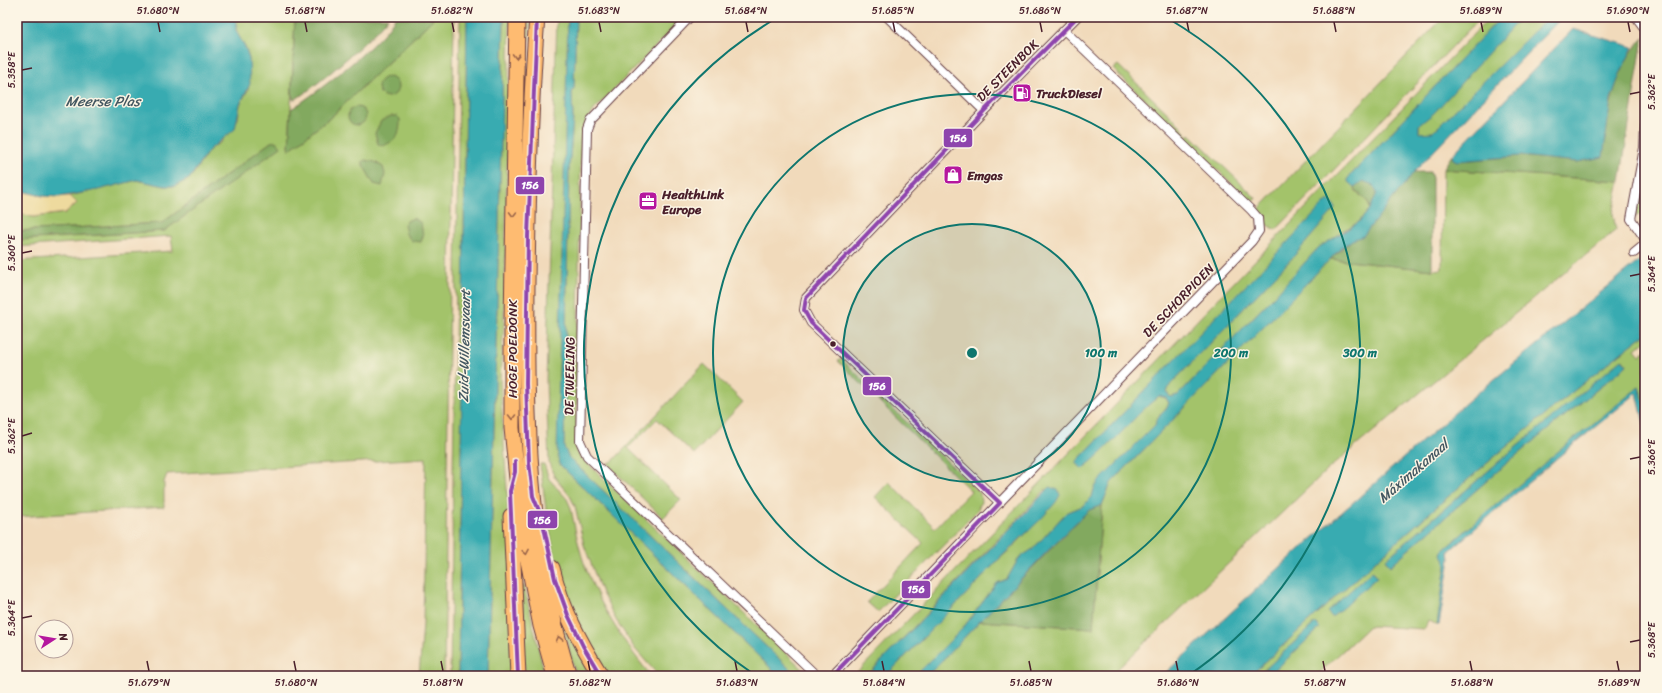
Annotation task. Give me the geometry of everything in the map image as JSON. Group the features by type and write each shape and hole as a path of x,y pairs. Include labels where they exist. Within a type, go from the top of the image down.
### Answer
{"highway":[{"name":"HOGE POELDONK","path":"517,17 512,322 512,428 515,472 522,530 532,587 555,676"},
{"name":"HOGE POELDONK","path":"537,17 530,143 526,384 528,448 537,531 546,583 562,653 569,676"},
{"path":"515,472 510,491 518,676"},
{"path":"533,496 542,518 555,579 568,615 583,646 601,676"}],"street":[{"name":"DE TWEELING","path":"690,17 590,121 587,129 580,441 587,456 817,676"},
{"path":"887,17 984,111"},
{"name":"DE STEENBOK","path":"1000,503 811,323 804,310 806,298 984,111 1077,17"},
{"path":"1636,17 1645,29"},
{"name":"DE SCHORPIOEN","path":"832,676 1252,241 1257,235 1260,227 1258,218 1251,210 1064,30"},
{"path":"1645,127 1644,148 1631,219 1645,239"},
{"path":"1634,253 1645,244"}],"green space":[{"path":"239,17 295,17 289,150 330,118 432,20 432,17 454,17 444,676 419,676 423,624 426,458 167,474 164,482 164,507 17,517 17,261 173,251 171,236 17,247 17,240 164,231 280,146 271,142 162,223 17,231 17,213 33,217 65,213 77,203 70,196 137,180 165,186 175,186 189,179 209,150 221,142 238,119 240,104 248,90 249,59 246,49 236,31"},
{"path":"295,17 388,17 373,35 343,62 293,100 292,89"},
{"path":"395,17 432,17 432,20 330,118 289,150 291,109 331,80 364,52 389,27"},
{"path":"460,17 467,17 458,676 450,676"},
{"path":"504,17 510,17 504,324 500,379 512,570 513,676 488,676"},
{"path":"523,17 531,17 525,79 522,79"},
{"path":"557,17 568,17 559,464 779,676 659,676 635,649 616,620 602,593 584,545 575,506 570,496 554,476 549,463 546,382"},
{"path":"576,17 684,17 594,110 583,128 581,143 576,450 581,457 810,676 797,676 569,458 564,447 569,170 573,118 572,93 574,88"},
{"path":"1444,17 1481,17 1276,230 1265,223 1264,215 1259,209"},
{"path":"1490,17 1501,17 1348,178 1354,187 1356,186 1355,191 1368,202 1370,209 1359,222 1342,231 1275,295 1178,395 1170,397 1167,392 1170,385 1295,255 1334,209 1334,205 1329,201 1076,462 1128,424 1138,413 1159,396 1166,398 1169,404 1158,417 1155,425 1099,481 1094,489 1092,497 1083,506 1066,513 1033,549 1019,558 1007,579 997,583 963,628 915,676 886,676 1048,510 1046,489 867,676 854,676"},
{"path":"1548,17 1433,132 1419,134 1419,125 1434,112 1520,18"},
{"path":"1643,38 1620,181 1443,169 1452,155 1453,159 1458,161 1521,156 1577,162 1603,157 1613,94 1618,78 1633,50"},
{"path":"1118,65 1183,128 1182,129 1188,136 1190,134 1256,198 1252,203 1113,69"},
{"path":"388,77 395,80 398,87 395,94 388,97 381,94 378,87 381,80"},
{"path":"353,107 361,107 366,112 364,123 361,125 353,125 348,120 348,112"},
{"path":"391,116 397,116 400,119 398,133 392,142 383,146 378,144 375,133 381,121"},
{"path":"276,141 281,147 164,231 17,240 17,231 162,223 271,142"},
{"path":"363,161 375,162 383,167 385,174 382,186 374,184 363,165"},
{"path":"1645,165 1645,211 1635,217"},
{"path":"1443,169 1620,181 1613,214 1616,230 1327,470 1110,676 927,676 980,621 1093,628 1102,505 1111,483 1330,259 1432,270 1442,269"},
{"path":"1414,172 1430,172 1432,178 1432,270 1330,259 1352,240 1363,236"},
{"path":"1363,181 1373,184 1377,193 1370,209 1368,202 1355,190 1356,186"},
{"path":"413,218 421,223 423,236 421,242 412,241 406,234 404,224"},
{"path":"1645,334 1645,341 1635,349 1640,355 1645,351 1645,406 1639,387 1442,551 1446,565 1437,625 1428,620 1425,629 1369,626 1316,676 1269,676 1320,628 1315,623 1258,676 1250,676 1346,587 1444,500","holes":["1623,359 1627,365 1507,463 1390,566 1385,560 1502,459","1373,571 1377,577 1332,617 1328,612"]},
{"path":"841,359 980,493 981,502 977,511 878,612 867,602 923,543 875,497 889,482 935,528 971,491 838,361"},
{"path":"704,364 743,402 694,454 657,419 628,448 681,500 663,518 608,465 609,462 612,462"},
{"path":"540,464 544,464 549,479 567,499 571,508 587,571 607,613 632,652 651,676 605,676 586,645 559,577 547,517"},
{"path":"1102,505 1093,628 980,621 1089,510"},
{"path":"521,586 524,586 545,676 524,676"},
{"path":"555,596 597,676 576,676"}],"sand":[{"path":"17,190 43,196 70,196 77,203 65,213 33,217 17,213"}],"water":[{"name":"Meerse Plas","path":"17,17 239,17 236,21 236,31 246,49 249,59 250,84 240,104 235,129 209,150 189,179 175,186 165,186 137,180 98,190 59,197 43,196 17,190"},
{"name":"Zuid-Willemsvaart","path":"467,17 504,17 488,676 458,676"},
{"path":"568,17 576,17 574,88 572,93 573,118 569,170 564,447 569,458 797,676 779,676 559,464 557,450"},
{"path":"1501,17 1521,17 1434,113 1419,125 1419,133 1433,132 1548,17 1562,17 1414,172 1363,236 1352,240 1340,249 1111,483 1102,505 1089,510 1063,535 927,676 915,676 963,628 997,583 1007,579 1019,558 1033,549 1066,513 1083,506 1092,497 1094,489 1099,481 1155,425 1169,403 1166,398 1159,396 1102,452 1082,469 1076,462 1326,202 1329,200 1334,205 1335,209 1295,255 1170,385 1167,392 1170,397 1178,395 1275,295 1318,248 1359,222 1370,209 1377,193 1373,185 1363,181 1354,187 1348,182 1348,178"},
{"path":"1573,29 1633,47 1620,74 1611,99 1603,157 1577,162 1521,156 1457,161 1453,159 1452,155"},
{"name":"Máximakanaal","path":"1645,256 1645,334 1543,416 1444,500 1346,587 1250,676 1162,676 1289,559 1469,400"},
{"path":"1622,359 1627,365 1507,463 1390,566 1385,560 1502,459"},
{"path":"1639,387 1645,406 1645,428 1637,393 1557,458 1449,551 1450,559 1439,625 1437,625 1446,565 1441,554 1442,551 1555,454"},
{"path":"1050,487 1058,490 1060,495 1056,502 1041,519 997,561 886,676 867,676"},
{"path":"1372,571 1377,577 1332,617 1327,612"},
{"path":"1315,623 1320,628 1269,676 1258,676"}],"transit line":[{"name":"156","path":"537,17 528,236 526,384 529,462 533,496 542,518 555,579 568,615 583,646 601,676"},
{"name":"156","path":"1000,503 811,323 804,310 806,298 984,111 1077,17"},
{"name":"156","path":"515,461 515,472 510,491 518,676"},
{"name":"156","path":"832,676 1000,503"}],"place":[{"name":"TruckDiesel","path":"1022,93"},
{"name":"Emgas","path":"953,175"},
{"name":"HealthLink Europe","path":"648,201"}]}
